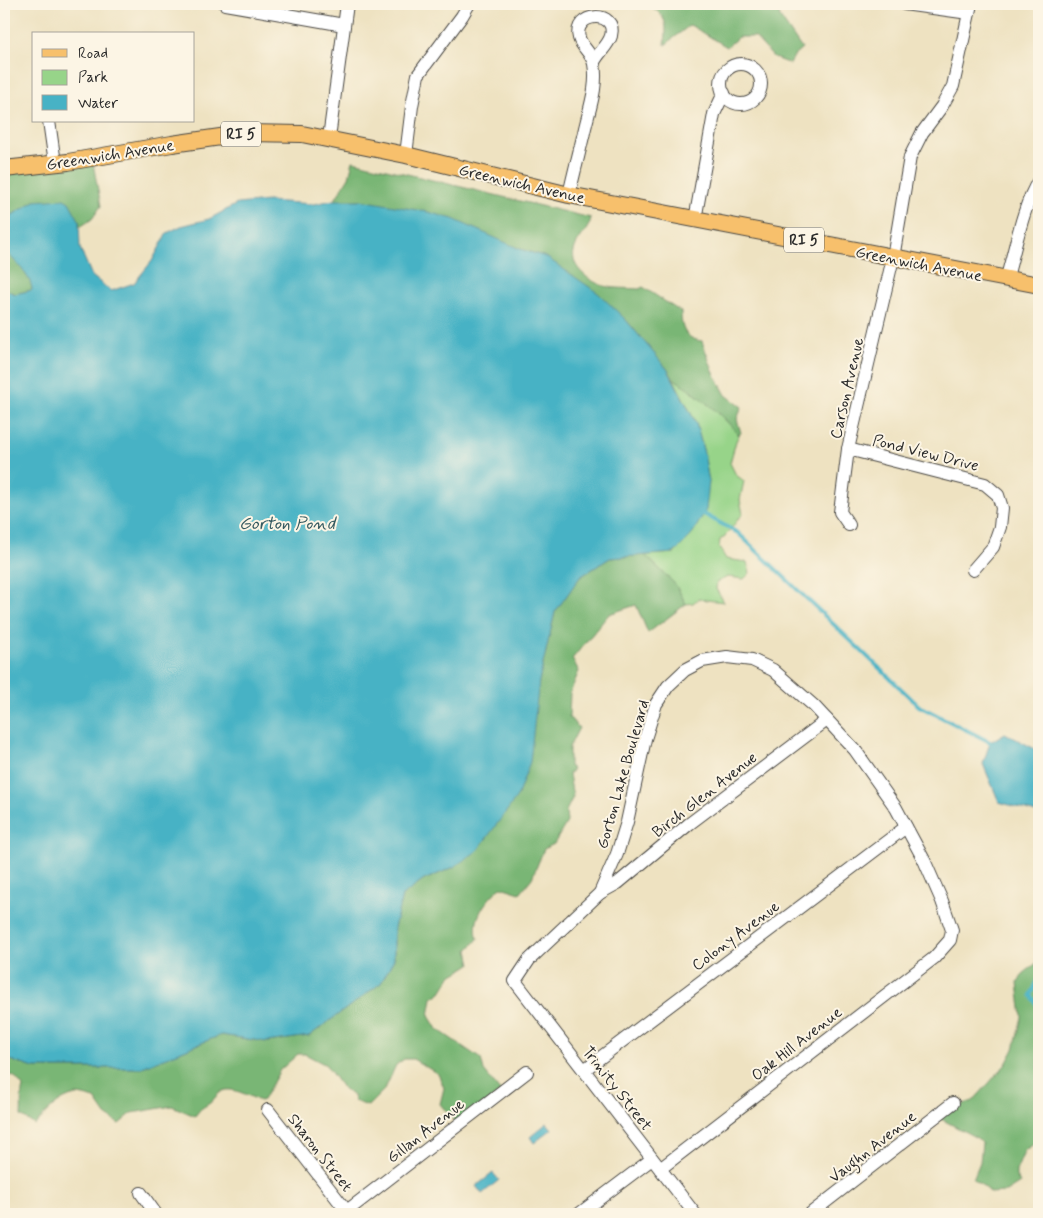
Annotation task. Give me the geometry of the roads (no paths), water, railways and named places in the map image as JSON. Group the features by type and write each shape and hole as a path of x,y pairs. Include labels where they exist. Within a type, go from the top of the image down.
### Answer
{"main road":[{"name":"Greenwich Avenue","path":"4,169 56,163 248,133 302,134 406,155 569,195 1039,286"}],"street":[{"path":"225,4 344,25"},
{"path":"329,138 347,4"},
{"path":"406,155 418,75 469,4"},
{"path":"904,4 970,8"},
{"name":"Carson Avenue","path":"849,524 840,512 848,449 893,258 910,157 922,133 954,86 970,8"},
{"path":"569,195 594,94 594,62"},
{"path":"695,220 714,114 724,93"},
{"path":"49,122 56,163"},
{"path":"1006,280 1026,210 1039,180"},
{"name":"Pond View Drive","path":"848,449 985,484 998,495 1002,508 1000,527 993,547 973,570"},
{"name":"Gorton Lake Boulevard","path":"515,981 529,960 600,893 617,854 627,822 645,739 656,704 668,686 685,670 702,661 727,657 752,660 773,670 827,720 855,750 896,808 924,860 952,930 950,940"},
{"name":"Birch Glen Avenue","path":"600,893 618,883 689,824 827,720"},
{"name":"Colony Avenue","path":"584,1070 906,827"},
{"name":"Oak Hill Avenue","path":"660,1170 934,958 950,940"},
{"name":"Trinity Street","path":"515,981 695,1214"},
{"name":"Gillan Avenue","path":"346,1213 528,1072"},
{"name":"Vaughn Avenue","path":"810,1214 953,1103"},
{"name":"Sharon Street","path":"268,1110 346,1213"},
{"path":"579,1214 652,1159"},
{"path":"141,1193 156,1214"}],"water":[{"name":"Gorton Pond","path":"64,199 69,202 79,220 80,248 92,276 111,291 134,283 152,261 167,233 181,226 209,219 237,204 268,201 314,204 333,200 361,200 428,212 453,219 520,249 546,257 598,293 626,320 668,370 696,423 709,482 706,510 691,536 674,553 610,558 580,577 555,612 539,681 530,762 517,797 477,851 454,867 424,880 402,896 394,928 394,959 381,983 309,1036 267,1042 221,1035 140,1068 34,1068 4,1058 4,289 15,294 32,290 26,274 4,250 4,220 35,201"},
{"path":"1005,733 1039,751 1039,814 999,802 983,764 990,742"},
{"path":"547,1123 552,1129 534,1143 530,1137"},
{"path":"493,1173 499,1180 482,1194 476,1186"}],"waterway":[{"path":"700,512 738,533 919,706 990,742 993,746"},
{"path":"1039,978 1031,995 1039,1008"}]}
